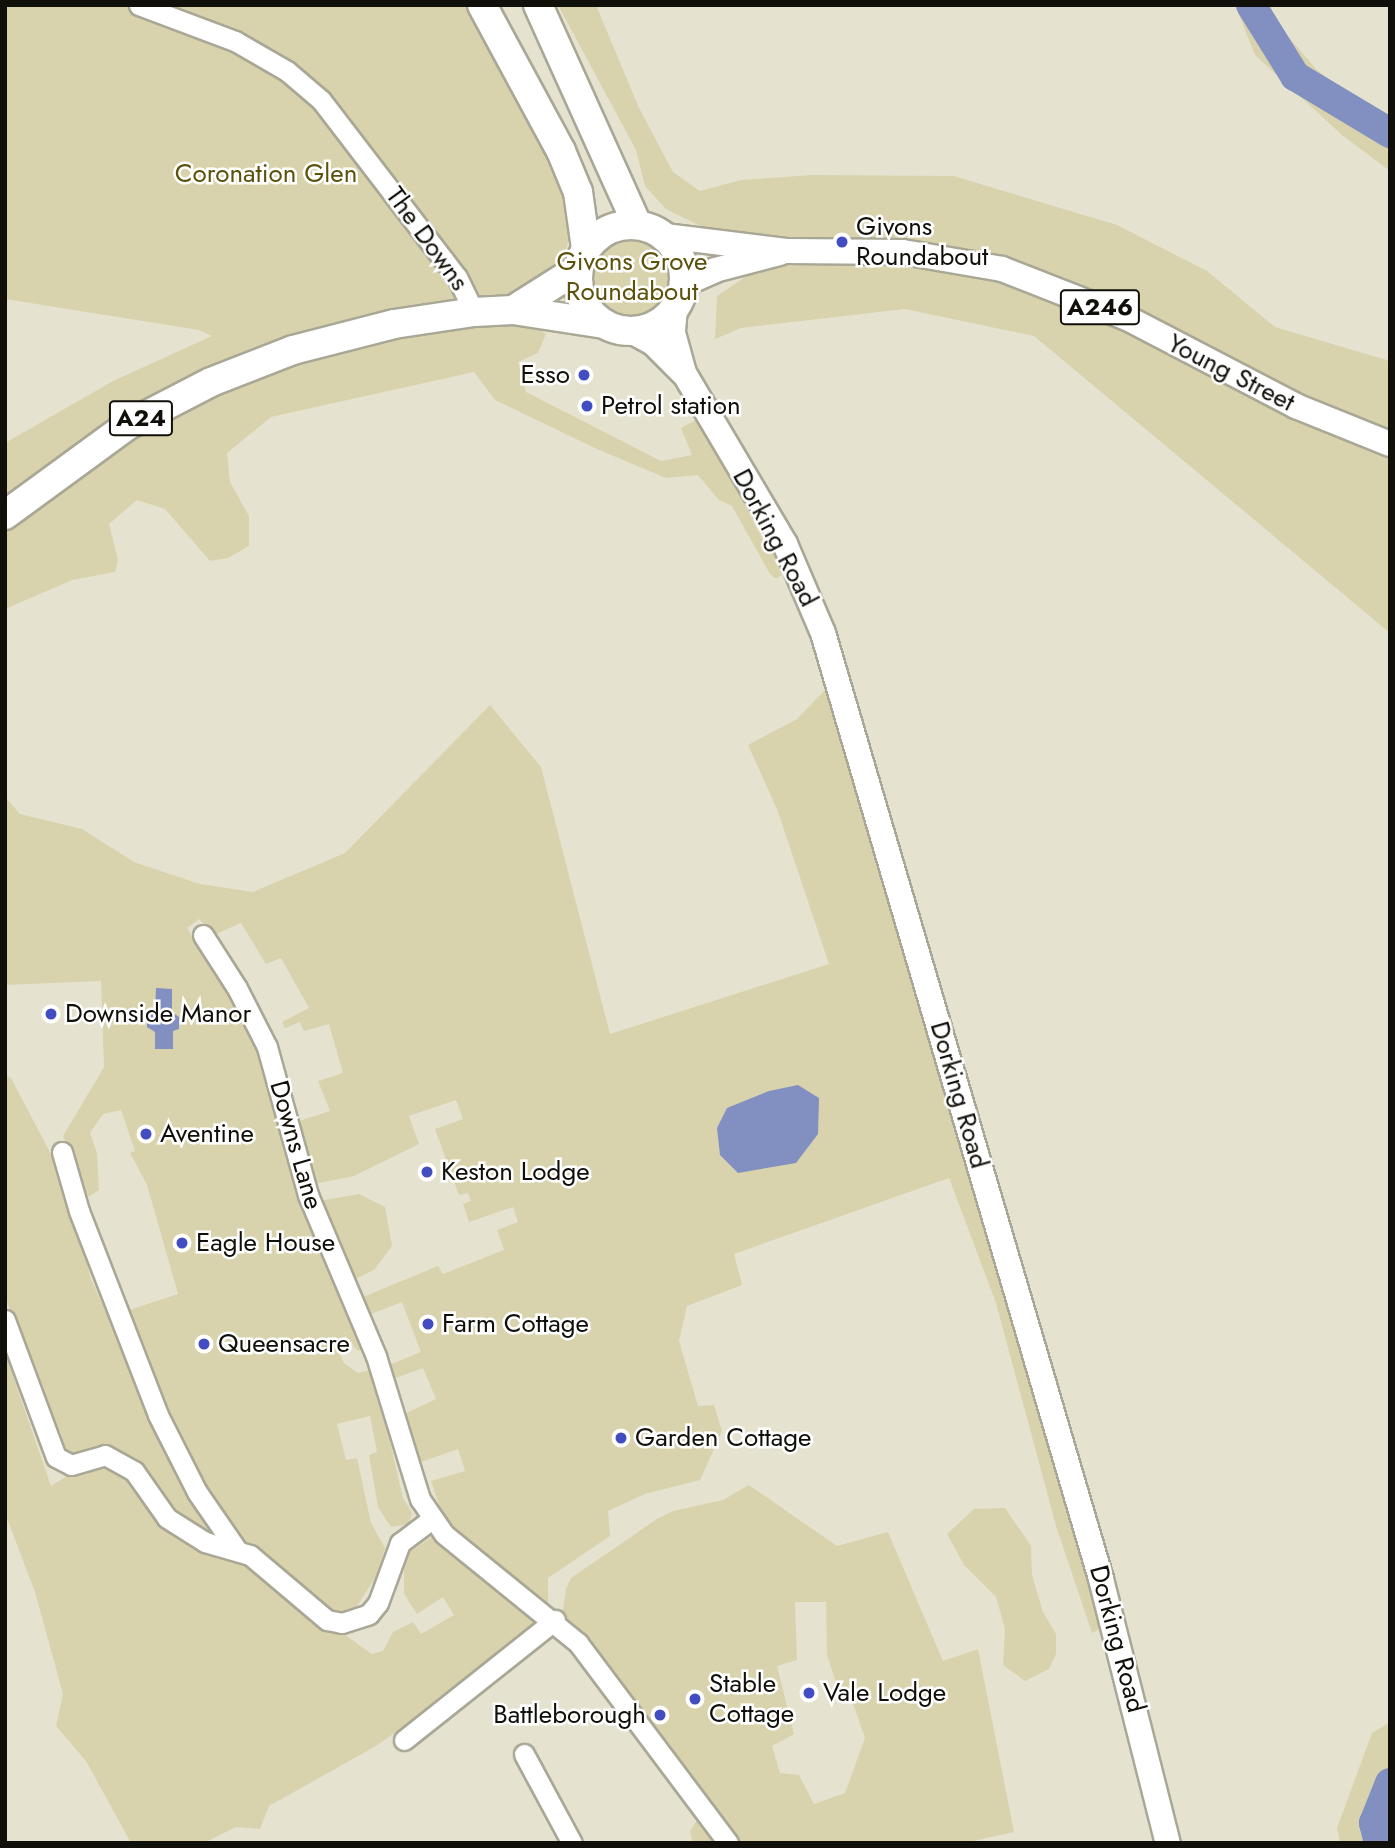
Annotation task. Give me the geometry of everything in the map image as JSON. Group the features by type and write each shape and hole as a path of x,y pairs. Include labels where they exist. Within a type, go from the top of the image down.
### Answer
{"highway":[{"path":"482,5 561,151 578,192 584,304 604,324 631,331 663,320 680,296 677,250 665,236 637,224 608,229 582,259"},
{"path":"538,5 637,224"},
{"name":"A24","path":"513,310 582,259"},
{"name":"A24","path":"5,515 128,425 247,366 339,336 474,312 513,310 604,324"}],"main road":[{"name":"Young Street","path":"665,236 788,251 903,253 1002,269 1126,318 1296,406 1390,444"},
{"name":"Young Street","path":"680,296 715,270 788,251"},
{"name":"Dorking Road","path":"680,296 673,332 684,373"},
{"name":"Dorking Road","path":"631,331 653,343 684,373 785,544 823,633 1101,1579 1168,1843"}],"street":[{"name":"The Downs","path":"139,5 235,41 287,71 321,100 457,278 474,312"},
{"name":"Downs Lane","path":"203,935 237,988 267,1048 308,1195 376,1356 411,1476 432,1519 460,1549 555,1620 596,1664 645,1737 728,1843"},
{"path":"62,1152 83,1224 159,1415 197,1492 237,1550"},
{"path":"5,1320 56,1457 71,1465 105,1455 134,1471 167,1518 205,1542 237,1550 262,1563 310,1611 342,1623 369,1614 378,1603 400,1543 432,1519"},
{"path":"404,1740 555,1620"},
{"path":"524,1754 572,1843"}],"green space":[{"name":"Coronation Glen","path":"5,5 470,5 566,190 570,235 565,254 545,279 517,294 406,309 323,332 5,504 5,443 113,381 212,336 199,330 5,299"},
{"path":"558,5 596,5 639,108 673,172 700,191 741,180 812,175 954,176 1117,225 1207,271 1275,327 1390,361 1390,633 1034,336 905,309 741,328 715,339 717,296 748,275 729,240 666,209 645,186 636,150"},
{"path":"1235,5 1270,5 1276,22 1316,69 1365,109 1390,121 1390,171 1342,135 1255,55"},
{"name":"Givons Grove Roundabout","path":"632,237 647,240 660,249 669,262 672,277 669,292 660,305 647,314 632,317 617,314 604,305 595,292 592,277 595,262 604,249 617,240"},
{"path":"488,318 535,325 546,334 538,353 518,362 526,392 661,461 692,455 681,428 701,417 787,571 776,579 770,574 732,506 718,499 698,475 666,478 597,449 495,400 474,372 271,417 227,453 230,482 249,516 249,546 228,558 210,561 165,509 137,500 109,524 118,560 115,572 72,580 5,609 5,533 119,448 212,397 330,353 422,327"},
{"path":"828,687 1102,1628 1092,1633 1056,1526 996,1303 949,1178 734,1254 742,1285 687,1306 679,1341 698,1406 714,1405 722,1431 700,1480 645,1494 608,1511 610,1536 548,1578 548,1604 477,1555 443,1516 431,1481 465,1471 458,1449 418,1463 402,1415 436,1399 423,1368 393,1379 389,1365 421,1352 402,1302 371,1314 363,1297 438,1266 443,1274 504,1250 497,1230 518,1222 513,1207 469,1222 463,1204 471,1201 468,1193 459,1195 435,1129 463,1119 456,1100 409,1116 419,1144 354,1176 314,1184 296,1122 330,1111 318,1081 343,1073 329,1024 304,1031 300,1022 285,1028 282,1022 309,1008 281,958 266,964 241,923 214,935 199,919 187,928 264,1050 367,1351 357,1350 346,1336 335,1343 344,1363 358,1373 373,1369 403,1498 412,1513 409,1524 391,1527 378,1507 369,1455 377,1452 370,1416 337,1424 346,1460 357,1458 371,1523 385,1548 376,1577 357,1606 345,1613 345,1635 372,1654 383,1651 393,1632 413,1622 421,1634 454,1615 443,1597 417,1614 404,1594 404,1556 433,1536 534,1615 536,1633 376,1746 269,1806 260,1829 236,1827 204,1843 131,1843 86,1761 56,1726 63,1694 35,1592 5,1513 5,1353 51,1486 67,1476 61,1432 52,1427 5,1296 5,1075 11,1078 64,1179 91,1279 108,1317 178,1294 147,1185 130,1153 135,1151 121,1110 103,1114 90,1133 97,1153 99,1190 88,1197 63,1136 104,1067 101,981 5,985 5,797 20,814 82,829 134,862 200,884 253,892 345,853 490,705 541,767 610,1034 829,964 777,809 748,745 797,719"},
{"path":"359,1194 385,1207 392,1246 374,1270 355,1279 319,1201"},
{"path":"749,1485 837,1546 888,1532 943,1661 978,1649 1014,1832 964,1843 693,1843 690,1831 705,1808 606,1666 562,1617 566,1589 571,1578 657,1519 673,1511 723,1500","holes":["795,1602 826,1602 827,1655 840,1695 849,1692 865,1738 845,1793 814,1804 799,1775 780,1773 772,1746 794,1734 777,1666 797,1660"]},
{"path":"1005,1508 1031,1546 1032,1575 1043,1612 1056,1634 1056,1654 1049,1669 1025,1681 1003,1665 1005,1629 996,1597 964,1565 947,1534 974,1509"},
{"path":"1390,1722 1390,1843 1340,1843 1337,1828 1372,1733"}],"water":[{"path":"156,988 172,989 172,1012 179,1017 179,1029 173,1031 173,1049 155,1049 155,1032 147,1027 147,1016 155,1013"},
{"path":"798,1085 819,1098 818,1134 796,1163 738,1173 720,1155 717,1128 727,1108 769,1091"}],"waterway":[{"path":"1251,5 1295,76 1390,133"},
{"path":"1379,1843 1374,1823 1390,1783"}],"place":[{"name":"Givons Roundabout","path":"842,242"},
{"name":"Esso","path":"584,375"},
{"name":"Petrol station","path":"587,406"},
{"name":"Downside Manor","path":"51,1014"},
{"name":"Aventine","path":"146,1134"},
{"name":"Keston Lodge","path":"427,1172"},
{"name":"Eagle House","path":"182,1243"},
{"name":"Farm Cottage","path":"428,1324"},
{"name":"Queensacre","path":"204,1344"},
{"name":"Garden Cottage","path":"621,1438"},
{"name":"Vale Lodge","path":"809,1693"},
{"name":"Stable Cottage","path":"695,1699"},
{"name":"Battleborough","path":"660,1715"}]}
